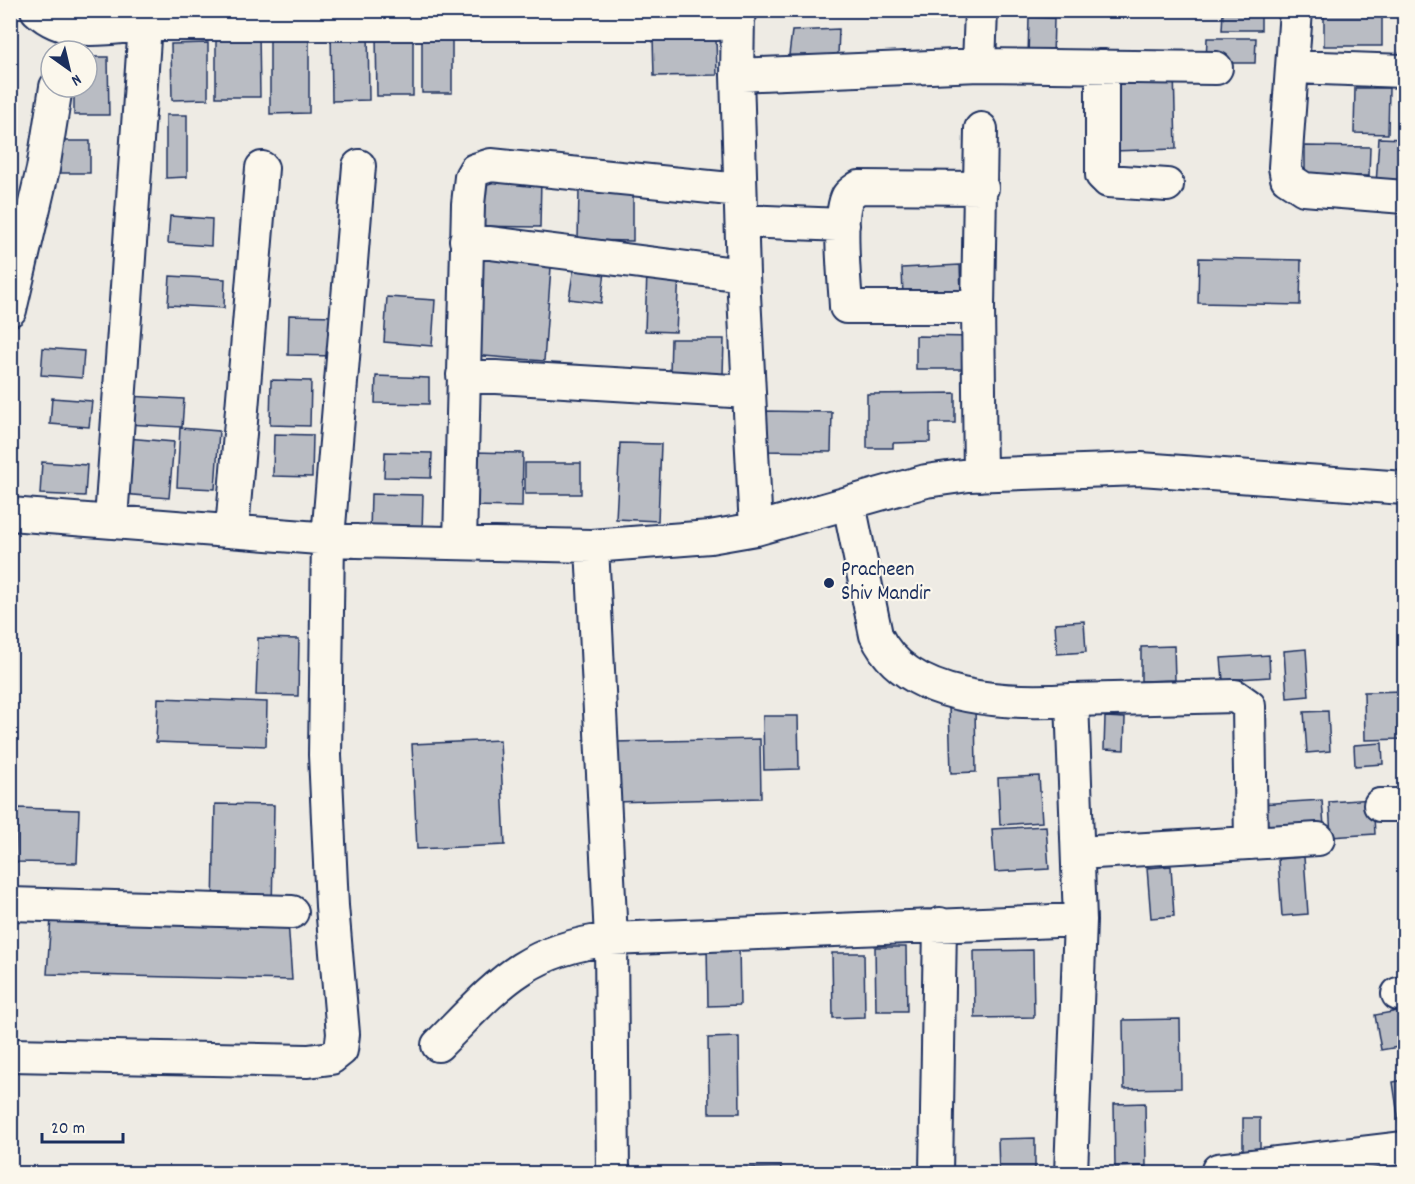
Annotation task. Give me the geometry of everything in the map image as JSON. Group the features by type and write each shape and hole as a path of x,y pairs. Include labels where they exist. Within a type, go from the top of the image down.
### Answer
{"street":[{"path":"37,10 63,39 97,29 145,24 707,25 717,24 740,13 737,75 740,190 756,529"},
{"path":"979,65 981,10"},
{"path":"1296,10 1294,67 1285,167 1287,178 1304,189 1404,197"},
{"path":"111,520 145,24"},
{"path":"737,75 979,65 1216,68"},
{"path":"1102,66 1102,174 1108,181 1167,185"},
{"path":"1294,67 1404,71"},
{"path":"10,310 44,169 54,99"},
{"path":"980,475 978,307 982,188 981,129"},
{"path":"460,543 466,240 471,177 475,170 491,165 740,190"},
{"path":"10,1055 308,1061 331,1058 340,1050 343,1034 332,906 325,754 328,538 359,166"},
{"path":"232,530 262,168"},
{"path":"978,307 846,307 843,225 844,207 849,194 859,187 982,188"},
{"path":"742,221 843,225"},
{"path":"466,240 743,275"},
{"path":"463,375 749,392"},
{"path":"10,514 328,538 592,546 710,537 756,529 926,481 980,475 1141,469 1404,488"},
{"path":"849,504 876,635 881,646 901,668 937,688 984,698 1072,700 1235,696 1249,706 1251,843"},
{"path":"592,546 611,939 613,1173"},
{"path":"1071,1173 1080,920 1072,700"},
{"path":"1078,853 1318,839"},
{"path":"10,904 292,912"},
{"path":"438,1045 504,978 543,955 581,943 611,939 1080,920"},
{"path":"936,1173 940,924"},
{"path":"1218,1170 1404,1148"}],"building":[{"path":"1324,10 1382,10 1382,46 1324,46"},
{"path":"1394,10 1404,10 1404,17 1394,16"},
{"path":"1223,12 1261,13 1261,30 1222,30"},
{"path":"1029,17 1054,18 1053,59 1028,58"},
{"path":"331,28 368,28 369,100 332,101"},
{"path":"839,29 838,56 789,55 792,31"},
{"path":"259,32 260,97 216,97 216,33"},
{"path":"376,34 413,34 413,96 377,96"},
{"path":"452,36 452,93 422,93 422,37"},
{"path":"653,37 716,37 717,75 654,76"},
{"path":"1207,38 1256,38 1255,63 1206,63"},
{"path":"270,39 309,39 309,113 270,114"},
{"path":"208,43 208,99 172,100 171,44"},
{"path":"99,57 108,57 109,115 74,115 74,99 99,99"},
{"path":"1174,72 1176,149 1113,151 1112,73"},
{"path":"1355,88 1389,88 1388,134 1354,133"},
{"path":"166,115 187,115 187,177 166,178"},
{"path":"1379,138 1404,139 1404,186 1376,185"},
{"path":"55,141 90,141 90,173 56,173"},
{"path":"1305,146 1370,147 1369,176 1305,176"},
{"path":"477,176 541,177 540,227 476,226"},
{"path":"579,189 633,189 633,241 578,240"},
{"path":"170,216 212,219 211,246 168,243"},
{"path":"481,249 552,254 544,361 472,355"},
{"path":"1199,258 1301,260 1300,305 1198,303"},
{"path":"575,260 606,264 601,303 569,299"},
{"path":"960,265 961,294 903,297 902,268"},
{"path":"647,271 679,273 676,332 645,331"},
{"path":"170,276 225,279 224,308 168,305"},
{"path":"387,297 435,300 432,346 384,342"},
{"path":"289,315 335,316 334,356 288,355"},
{"path":"916,336 974,337 973,369 916,369"},
{"path":"671,339 724,339 723,375 670,374"},
{"path":"43,348 84,351 82,378 41,375"},
{"path":"376,376 429,378 429,404 375,403"},
{"path":"271,380 311,381 310,426 270,425"},
{"path":"955,393 955,423 930,423 930,442 893,443 893,448 867,448 867,394"},
{"path":"127,396 184,399 182,427 126,424"},
{"path":"52,398 92,401 89,427 50,424"},
{"path":"762,411 832,412 831,452 762,451"},
{"path":"180,428 219,431 215,489 177,487"},
{"path":"274,434 313,435 312,477 273,476"},
{"path":"126,438 174,442 169,498 122,494"},
{"path":"620,443 661,444 658,521 616,519"},
{"path":"385,452 432,453 431,478 384,477"},
{"path":"474,452 523,453 522,507 473,506"},
{"path":"42,462 87,465 85,496 40,494"},
{"path":"525,463 581,463 581,494 525,494"},
{"path":"371,494 423,495 422,533 370,532"},
{"path":"1084,621 1086,652 1057,654 1055,623"},
{"path":"258,638 299,639 298,696 256,695"},
{"path":"1174,646 1175,680 1141,681 1141,647"},
{"path":"1306,649 1309,696 1287,698 1284,651"},
{"path":"1269,655 1270,677 1223,680 1221,658"},
{"path":"1404,691 1404,739 1365,740 1364,692"},
{"path":"158,698 267,702 266,746 156,742"},
{"path":"975,705 976,772 951,773 949,706"},
{"path":"1328,711 1330,751 1307,753 1304,712"},
{"path":"763,716 798,716 799,769 764,770"},
{"path":"1105,717 1125,718 1124,750 1104,749"},
{"path":"760,739 761,798 614,802 613,742"},
{"path":"500,740 505,845 417,849 412,744"},
{"path":"1382,743 1383,764 1355,766 1354,745"},
{"path":"1039,776 1042,822 1000,825 998,778"},
{"path":"1373,799 1375,834 1331,837 1329,802"},
{"path":"1322,800 1324,826 1260,830 1258,804"},
{"path":"215,804 274,805 272,910 213,909"},
{"path":"17,808 79,810 77,863 15,862"},
{"path":"1046,826 1049,869 995,872 992,829"},
{"path":"1304,857 1308,914 1282,916 1278,859"},
{"path":"1171,866 1174,916 1151,918 1147,868"},
{"path":"51,918 288,920 292,980 47,974"},
{"path":"707,945 739,945 740,1005 708,1006"},
{"path":"875,947 906,947 907,1011 876,1011"},
{"path":"1033,950 1034,1017 975,1018 974,951"},
{"path":"832,953 864,953 865,1017 833,1018"},
{"path":"1404,1010 1404,1046 1381,1050 1375,1015"},
{"path":"1180,1019 1181,1088 1124,1089 1123,1020"},
{"path":"739,1037 740,1113 709,1113 708,1038"},
{"path":"1404,1080 1404,1143 1402,1143 1393,1082"},
{"path":"1145,1103 1146,1166 1115,1167 1114,1104"},
{"path":"1243,1118 1260,1118 1260,1155 1243,1155"},
{"path":"1035,1138 1035,1174 999,1174 998,1139"},
{"path":"781,1167 781,1174 721,1174 720,1169"}],"place":[{"name":"Pracheen Shiv Mandir","path":"829,583"}]}
